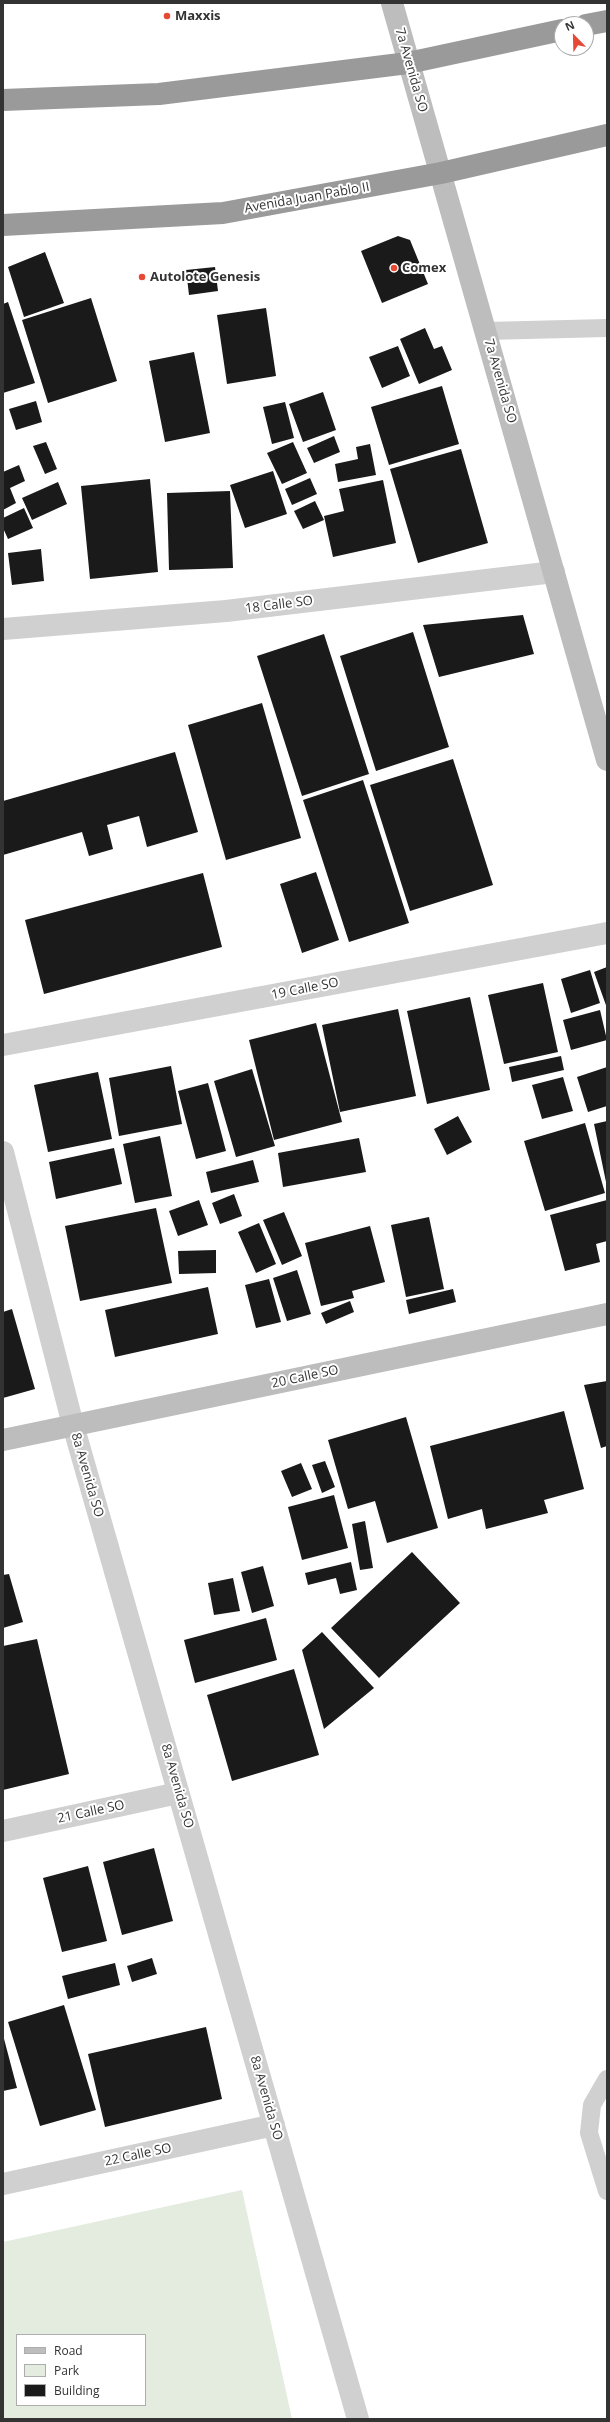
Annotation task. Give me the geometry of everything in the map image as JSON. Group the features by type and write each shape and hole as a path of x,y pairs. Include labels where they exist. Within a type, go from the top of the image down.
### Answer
{"highway":[{"path":"594,24 607,21"},
{"path":"3,100 159,94 408,63 554,32"},
{"name":"Avenida Juan Pablo II","path":"3,225 222,213 442,173 607,135"}],"street":[{"name":"7a Avenida SO","path":"392,3 408,63 442,173 607,760"},
{"name":"18 Calle SO","path":"3,628 226,611 554,572"},
{"name":"19 Calle SO","path":"3,1045 607,933"},
{"name":"8a Avenida SO","path":"3,1152 73,1425 358,2419"},
{"name":"20 Calle SO","path":"3,1440 607,1314"},
{"name":"21 Calle SO","path":"3,1831 178,1793"},
{"name":"22 Calle SO","path":"3,2184 274,2126"}],"lane":[{"path":"486,331 607,328"},
{"path":"607,2079 592,2105 589,2133 607,2191"}],"green space":[{"path":"242,2190 292,2419 3,2419 3,2242"}],"building":[{"name":"Comex","path":"398,236 410,240 428,284 382,303 361,251"},
{"path":"45,252 64,303 24,317 8,267"},
{"path":"215,267 218,291 189,295 186,270"},
{"path":"91,298 117,381 48,403 22,320"},
{"path":"8,302 35,383 3,393 3,304"},
{"path":"266,308 276,376 227,384 217,315"},
{"path":"425,328 434,349 442,346 452,370 419,384 400,339"},
{"path":"398,346 410,376 382,388 369,357"},
{"path":"194,352 210,433 165,442 149,361"},
{"path":"442,386 459,444 389,465 371,407"},
{"path":"323,392 336,430 303,442 289,404"},
{"path":"36,401 42,422 16,430 9,409"},
{"path":"285,402 294,438 272,444 263,407"},
{"path":"334,436 340,452 314,463 307,448"},
{"path":"46,442 57,469 45,474 33,446"},
{"path":"293,442 307,473 282,484 267,453"},
{"path":"370,444 376,475 338,482 335,464 358,459 356,447"},
{"path":"461,449 488,543 418,563 390,469"},
{"path":"19,465 25,481 10,488 16,503 3,510 3,472"},
{"path":"273,471 287,514 245,528 230,485"},
{"path":"310,478 317,494 292,505 285,489"},
{"path":"150,479 158,572 90,579 81,486"},
{"path":"383,480 396,543 333,557 324,516 344,511 339,489"},
{"path":"58,482 67,504 32,520 22,498"},
{"path":"230,491 233,568 169,570 167,493"},
{"path":"315,501 324,520 303,529 294,511"},
{"path":"24,508 33,528 8,539 3,528 3,518"},
{"path":"41,549 44,581 12,585 8,553"},
{"path":"523,615 534,654 439,677 423,625"},
{"path":"413,632 449,747 376,771 340,656"},
{"path":"324,634 369,774 302,796 257,656"},
{"path":"262,703 301,838 226,860 188,725"},
{"path":"175,752 198,832 147,847 139,816 107,825 113,849 89,856 82,832 3,855 3,801"},
{"path":"453,759 493,885 410,911 370,785"},
{"path":"363,780 409,923 349,942 303,800"},
{"path":"316,872 339,940 302,953 280,884"},
{"path":"203,873 222,947 44,994 25,920"},
{"path":"607,967 607,1008 594,972"},
{"path":"590,970 600,1003 571,1013 561,979"},
{"path":"543,983 558,1052 504,1064 488,995"},
{"path":"470,997 490,1090 427,1104 407,1011"},
{"path":"398,1009 416,1096 340,1112 322,1025"},
{"path":"600,1010 607,1040 571,1050 563,1020"},
{"path":"316,1023 342,1122 274,1140 249,1040"},
{"path":"561,1056 564,1070 512,1082 509,1067"},
{"path":"171,1066 182,1124 119,1136 109,1078"},
{"path":"607,1067 607,1106 588,1112 577,1077"},
{"path":"252,1069 275,1146 236,1157 214,1081"},
{"path":"98,1072 112,1139 48,1152 34,1085"},
{"path":"563,1077 573,1111 542,1119 532,1085"},
{"path":"208,1083 226,1151 196,1159 178,1091"},
{"path":"458,1116 472,1142 447,1155 434,1129"},
{"path":"607,1121 607,1182 606,1182 594,1124"},
{"path":"585,1123 605,1193 545,1211 524,1141"},
{"path":"160,1136 172,1196 135,1203 123,1144"},
{"path":"359,1138 366,1172 283,1187 278,1153"},
{"path":"114,1148 122,1184 56,1199 49,1162"},
{"path":"253,1160 259,1182 211,1193 206,1172"},
{"path":"234,1194 242,1216 220,1224 212,1203"},
{"path":"199,1200 208,1225 178,1236 169,1211"},
{"path":"607,1200 607,1241 596,1244 600,1262 565,1271 550,1215"},
{"path":"156,1208 172,1283 80,1301 65,1226"},
{"path":"284,1212 302,1256 282,1265 263,1220"},
{"path":"429,1217 444,1289 406,1297 391,1225"},
{"path":"259,1223 276,1264 256,1273 238,1232"},
{"path":"370,1226 385,1282 352,1291 354,1298 321,1306 305,1243"},
{"path":"216,1250 216,1273 179,1274 178,1251"},
{"path":"297,1270 311,1314 287,1321 273,1278"},
{"path":"269,1279 281,1322 256,1328 245,1285"},
{"path":"208,1287 218,1334 115,1357 105,1310"},
{"path":"453,1289 456,1302 409,1314 406,1300"},
{"path":"350,1301 354,1312 326,1324 321,1313"},
{"path":"12,1309 35,1389 3,1398 3,1312"},
{"path":"607,1381 607,1446 601,1448 584,1385"},
{"path":"564,1411 584,1489 544,1500 548,1513 486,1529 482,1509 448,1519 430,1446"},
{"path":"406,1417 438,1528 387,1543 375,1501 348,1509 328,1440"},
{"path":"325,1461 335,1487 322,1493 312,1465"},
{"path":"301,1463 312,1489 292,1497 281,1471"},
{"path":"334,1495 348,1548 302,1560 288,1507"},
{"path":"365,1521 373,1568 360,1570 352,1524"},
{"path":"412,1552 460,1603 379,1678 331,1628"},
{"path":"351,1562 357,1590 340,1594 336,1578 308,1585 305,1573"},
{"path":"263,1566 274,1606 252,1613 241,1572"},
{"path":"9,1574 23,1622 3,1628 3,1575"},
{"path":"233,1578 240,1611 214,1615 208,1583"},
{"path":"266,1618 277,1660 195,1683 184,1640"},
{"path":"322,1632 374,1688 324,1729 302,1650"},
{"path":"37,1639 69,1774 3,1790 3,1646"},
{"path":"294,1669 319,1755 232,1781 207,1695"},
{"path":"154,1848 173,1921 122,1935 103,1862"},
{"path":"88,1866 107,1941 62,1952 43,1878"},
{"path":"152,1958 157,1974 132,1982 127,1966"},
{"path":"115,1963 120,1985 68,1999 62,1976"},
{"path":"64,2005 96,2110 40,2126 8,2022"},
{"path":"206,2027 222,2099 105,2127 88,2054"},
{"path":"3,2035 17,2088 3,2091"}],"place":[{"name":"Maxxis","path":"167,16"},
{"name":"Comex","path":"394,268"},
{"name":"Autolote Genesis","path":"142,277"}]}
